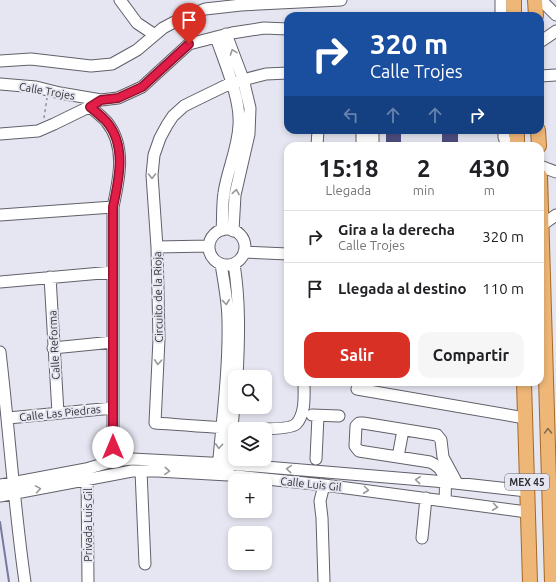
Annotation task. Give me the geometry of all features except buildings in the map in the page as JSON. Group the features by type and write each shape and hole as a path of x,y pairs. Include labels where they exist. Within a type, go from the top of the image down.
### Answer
{"main road":[{"path":"514,0 514,12"},
{"path":"535,0 536,12"},
{"name":"MEX 45","path":"544,271 553,481 552,582"},
{"name":"MEX 45","path":"524,386 530,582"}],"street":[{"path":"120,0 137,23 155,34"},
{"path":"0,61 31,59 91,66 112,64 137,50 163,28 205,9 241,5 341,0"},
{"path":"501,0 501,12"},
{"path":"541,0 556,15"},
{"name":"Calle Trojes","path":"0,84 49,89 60,93 101,100 118,98 142,87 187,46 221,35 264,28 284,29"},
{"path":"544,39 556,31"},
{"path":"221,35 243,80 250,108 249,134 228,230"},
{"path":"221,35 237,106 239,124 234,155 224,193 228,230"},
{"name":"Circuito de la Rioja","path":"284,73 266,74 231,83 184,106 173,116 160,138 154,155 152,175 157,247 159,339 155,423 274,429 296,424 301,415"},
{"path":"544,76 556,75"},
{"path":"0,134 38,131 90,107 101,100"},
{"path":"90,107 105,120 113,132 117,141 120,157 120,172 113,207 113,461"},
{"path":"544,168 556,172"},
{"path":"0,215 113,207"},
{"path":"544,224 556,215"},
{"path":"228,230 241,237 244,242 244,252 242,257 234,264 229,265 221,264 212,257 209,246 213,236 228,230"},
{"path":"157,247 209,246"},
{"path":"244,252 284,254"},
{"path":"221,264 227,303 228,321 226,427 222,475"},
{"path":"234,264 238,299 237,370"},
{"path":"0,282 113,272"},
{"name":"Calle Reforma","path":"50,277 58,413"},
{"path":"53,348 113,342"},
{"path":"0,352 24,582"},
{"path":"304,386 301,415 339,416"},
{"path":"357,389 525,418"},
{"name":"Calle Las Piedras","path":"8,418 113,408"},
{"path":"226,427 230,414"},
{"path":"316,459 318,416"},
{"path":"445,500 452,482 443,456 442,440 437,435 363,423 359,423 356,426 355,446 359,451 430,462 438,465 452,482"},
{"path":"398,457 403,430"},
{"name":"Calle Luis Gil","path":"87,474 113,461 132,459 223,464 452,482 527,491"},
{"path":"140,471 145,564"},
{"name":"Calle Luis Gil","path":"0,485 13,487 87,474 157,471 222,475 324,485 527,512"},
{"name":"Privada Luis Gil","path":"87,474 88,582"},
{"path":"324,485 320,501 324,582"},
{"name":"Calle Luis Gil","path":"0,496 13,487"},
{"path":"422,538 426,498"}],"path":[{"path":"38,131 44,120 49,89"}],"waterway":[{"path":"0,522 9,582"}],"route":[{"path":"113,447 113,207 120,172 120,157 117,141 113,132 105,120 90,107 101,100 118,98 142,87 189,44"}]}
